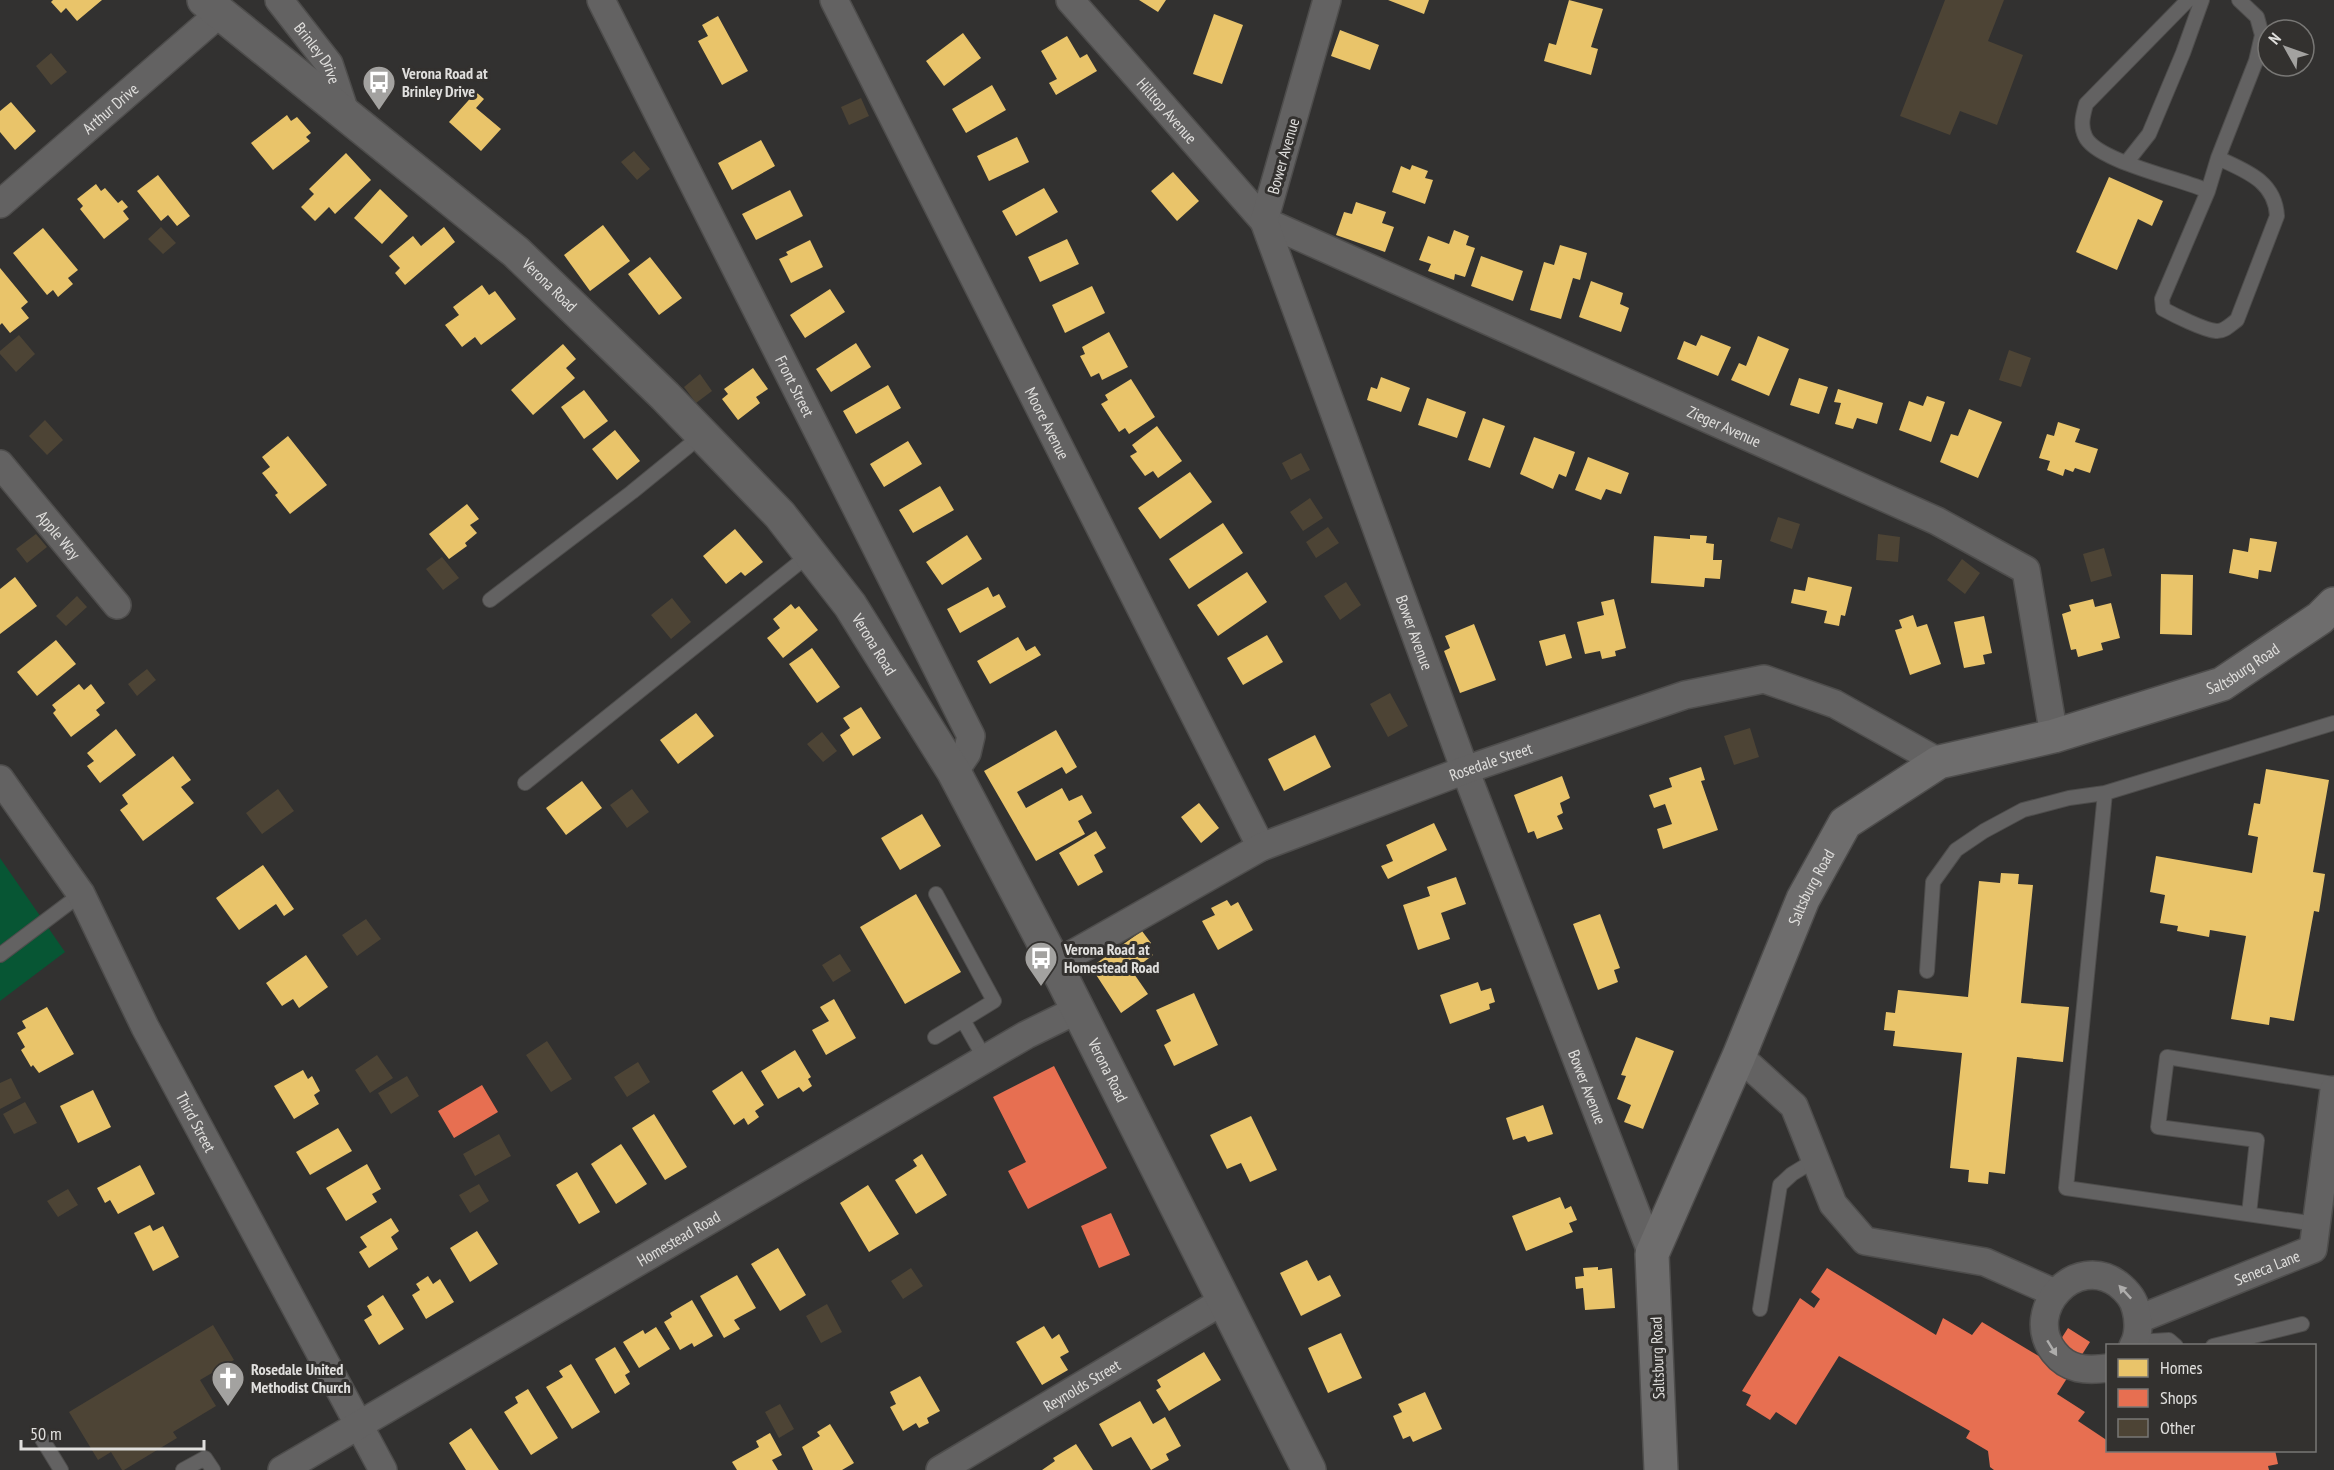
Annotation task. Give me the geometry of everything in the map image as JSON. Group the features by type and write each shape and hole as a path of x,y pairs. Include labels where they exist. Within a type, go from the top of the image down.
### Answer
{"main road":[{"name":"Saltsburg Road","path":"1661,1470 1652,1254 1739,1056 1803,899 1845,823 1939,762 2054,736 2222,684 2320,618 2334,604"}],"street":[{"name":"Brinley Drive","path":"279,0 329,64 345,112"},
{"name":"Front Street","path":"601,0 971,736 967,753 954,772"},
{"name":"Moore Avenue","path":"834,0 1261,847"},
{"name":"Hilltop Avenue","path":"1070,0 1264,221"},
{"name":"Bower Avenue","path":"1327,0 1264,221 1465,770 1652,1254"},
{"name":"Verona Road","path":"212,6 516,252 780,515 850,605 954,772 1055,964 1309,1470"},
{"name":"Arthur Drive","path":"0,204 212,6"},
{"name":"Zieger Avenue","path":"1264,221 1936,521 2026,570 2054,736"},
{"name":"Apple Way","path":"0,464 117,605"},
{"name":"Rosedale Street","path":"1055,964 1261,847 1465,770 1685,695 1764,679 1835,704 1939,762"},
{"name":"Third Street","path":"0,779 81,894 145,1027 383,1470"},
{"name":"Homestead Road","path":"282,1470 1026,1035 1077,1010"},
{"path":"1739,1056 1794,1106 1833,1204 1865,1241 1985,1262 2055,1293"},
{"name":"Seneca Lane","path":"2136,1336 2313,1249 2334,1090"},
{"path":"2106,1368 2089,1371 2073,1367 2059,1359 2049,1345 2045,1336 2044,1319 2055,1293 2067,1283 2082,1276 2106,1278 2126,1291 2135,1303 2136,1336"},
{"name":"Reynolds Street","path":"940,1470 1223,1301"}],"lane":[{"path":"2188,0 2086,104 2081,124 2085,138 2095,148 2126,163 2208,191"},
{"path":"2126,163 2148,134 2183,53 2202,0"},
{"path":"2218,158 2252,174 2265,184 2277,203 2277,216 2237,320 2217,331 2163,309 2162,299 2208,191 2218,158 2256,61 2262,35 2257,17 2239,0"},
{"path":"490,600 632,492 702,435"},
{"path":"525,783 810,554"},
{"path":"1927,971 1933,882 1956,850 1984,831 2023,810 2069,798 2105,793 2334,723"},
{"path":"2105,793 2066,1188 2316,1224"},
{"path":"0,955 81,894"},
{"path":"935,1037 994,1001 936,894"},
{"path":"963,1020 985,1059"},
{"path":"2249,1214 2257,1140 2158,1127 2167,1058 2334,1084"},
{"path":"1760,1309 1780,1185 1792,1173 1815,1160"},
{"path":"2221,1344 2302,1324"},
{"path":"2136,1336 2169,1340 2174,1344"},
{"path":"42,1439 60,1470"},
{"path":"183,1470 205,1458 213,1470"}],"green space":[{"path":"0,858 65,952 0,1001"}],"building: Homes":[{"path":"53,0 102,0 77,21 66,8 61,13 51,2"},
{"path":"1139,0 1166,0 1158,12"},
{"path":"1388,0 1429,0 1424,14"},
{"path":"1569,0 1603,9 1591,47 1598,49 1591,75 1544,61 1549,43 1556,45"},
{"path":"1214,14 1243,25 1222,84 1193,74"},
{"path":"718,16 748,71 722,85 698,41 708,36 702,25"},
{"path":"1340,30 1379,45 1370,70 1331,56"},
{"path":"963,33 981,58 944,86 926,61"},
{"path":"1067,36 1080,58 1087,54 1097,71 1056,95 1049,83 1057,79 1041,51"},
{"path":"992,85 1006,110 966,133 952,109"},
{"path":"476,92 484,99 476,108 501,129 481,151 449,122"},
{"path":"11,102 36,131 15,150 0,132 0,111"},
{"path":"287,115 291,121 297,117 311,133 306,137 310,141 273,170 251,143"},
{"path":"1017,137 1029,162 989,181 977,156"},
{"path":"761,140 775,166 732,190 718,163"},
{"path":"346,153 371,180 335,214 329,207 315,221 301,207 314,194 309,189"},
{"path":"1412,165 1428,171 1425,178 1433,180 1425,204 1392,192 1401,166 1410,170"},
{"path":"1173,172 1199,201 1177,221 1151,191"},
{"path":"158,175 190,216 177,226 168,215 161,221 137,191"},
{"path":"2109,177 2163,201 2152,226 2138,219 2117,270 2076,252"},
{"path":"96,184 101,191 105,188 118,203 122,200 128,207 123,211 129,219 104,239 80,209 83,206 77,199"},
{"path":"1044,188 1058,212 1016,236 1002,211"},
{"path":"380,189 408,216 382,244 354,218"},
{"path":"790,190 803,216 756,240 742,214"},
{"path":"1356,202 1386,212 1382,223 1394,227 1385,252 1336,235 1344,212 1352,214"},
{"path":"603,225 630,261 590,291 564,255"},
{"path":"444,227 455,242 405,285 395,273 400,268 389,256 413,236 421,246"},
{"path":"43,228 78,270 68,278 73,284 58,297 53,290 47,295 13,253"},
{"path":"1454,230 1469,236 1466,245 1475,248 1465,277 1455,274 1454,280 1428,271 1431,264 1419,260 1428,236 1449,244"},
{"path":"1067,239 1079,264 1040,282 1028,257"},
{"path":"810,240 823,267 791,283 779,259 788,255 786,252"},
{"path":"1560,245 1587,253 1580,280 1573,278 1561,319 1530,310 1544,262 1554,265"},
{"path":"1481,256 1523,271 1513,301 1471,286"},
{"path":"650,257 682,298 659,315 628,274"},
{"path":"0,268 28,302 21,308 29,318 10,333 2,323 0,325"},
{"path":"1591,281 1623,293 1620,304 1629,308 1621,332 1579,317"},
{"path":"482,285 489,295 495,291 516,319 481,345 475,337 462,347 445,325 459,315 453,307"},
{"path":"1092,286 1105,313 1065,333 1052,305"},
{"path":"830,289 845,312 805,338 790,315"},
{"path":"1109,332 1128,367 1102,380 1099,373 1091,377 1080,356 1085,354 1082,347"},
{"path":"1701,335 1731,347 1718,376 1677,359 1684,341 1696,346"},
{"path":"1758,336 1789,349 1769,396 1731,380 1739,363 1746,366"},
{"path":"856,343 871,367 831,392 816,369"},
{"path":"563,344 576,359 566,368 575,378 533,415 511,390"},
{"path":"753,368 768,389 756,397 760,403 738,420 722,399 728,394 724,389"},
{"path":"1381,377 1410,388 1401,412 1367,400 1371,387 1377,389"},
{"path":"1799,378 1828,387 1819,414 1790,405"},
{"path":"1131,379 1155,417 1129,434 1125,428 1119,432 1101,404 1108,400 1105,395"},
{"path":"888,385 901,408 856,434 843,411"},
{"path":"1838,389 1883,403 1877,424 1857,418 1853,429 1835,424 1841,403 1834,402"},
{"path":"584,390 608,421 584,439 561,407"},
{"path":"1927,396 1945,402 1931,442 1899,430 1909,401 1923,406"},
{"path":"1427,398 1466,412 1457,438 1418,425"},
{"path":"1969,409 2002,422 1978,478 1940,462 1951,434 1958,436"},
{"path":"1483,418 1505,426 1490,468 1468,460"},
{"path":"2058,422 2080,429 2075,442 2098,449 2090,473 2075,468 2073,472 2065,469 2063,476 2047,470 2050,461 2039,458 2047,434 2054,436"},
{"path":"1157,426 1182,461 1158,478 1153,471 1145,476 1130,456 1137,452 1132,445"},
{"path":"615,430 640,461 617,480 592,449"},
{"path":"288,436 327,485 290,514 275,495 278,493 262,473 270,467 262,457"},
{"path":"1534,437 1575,452 1566,477 1559,474 1553,489 1520,474"},
{"path":"908,441 922,464 884,487 870,464"},
{"path":"1588,457 1629,473 1621,494 1606,489 1601,500 1575,490"},
{"path":"1190,472 1212,502 1160,539 1138,508"},
{"path":"940,486 954,510 913,533 899,510"},
{"path":"467,504 479,519 470,525 477,533 465,543 467,546 449,559 429,534"},
{"path":"1223,523 1243,553 1189,589 1169,559"},
{"path":"735,529 763,562 745,576 741,572 726,584 703,556"},
{"path":"967,535 982,559 942,585 926,562"},
{"path":"1690,535 1707,536 1706,543 1714,544 1713,560 1722,560 1720,579 1705,578 1704,587 1651,583 1654,536 1690,539"},
{"path":"2250,538 2277,542 2271,572 2259,570 2258,579 2229,573 2233,549 2248,552"},
{"path":"1247,572 1267,602 1218,636 1197,605"},
{"path":"2161,574 2193,575 2192,635 2160,634"},
{"path":"15,577 37,606 0,634 0,589"},
{"path":"1808,577 1852,587 1845,616 1841,615 1839,626 1824,623 1827,611 1791,603 1794,589 1805,591"},
{"path":"988,587 993,597 999,594 1006,607 960,633 947,609"},
{"path":"1614,599 1626,648 1615,651 1616,656 1602,659 1600,651 1585,654 1577,622 1604,615 1601,602"},
{"path":"2093,599 2095,607 2111,603 2120,638 2101,643 2103,650 2078,657 2076,649 2071,650 2062,614 2071,611 2069,605"},
{"path":"791,604 795,609 799,606 818,630 783,658 767,638 780,628 773,619"},
{"path":"1913,615 1917,627 1927,624 1941,664 1910,675 1895,630 1902,628 1899,620"},
{"path":"1984,616 1992,653 1983,655 1985,664 1964,668 1954,622"},
{"path":"1474,624 1496,680 1460,693 1444,651 1450,648 1445,636"},
{"path":"1565,634 1572,658 1546,666 1539,641"},
{"path":"1267,635 1283,662 1243,685 1227,658"},
{"path":"1018,637 1026,651 1035,646 1041,655 990,684 977,661"},
{"path":"56,640 76,664 37,696 17,672"},
{"path":"812,648 840,687 817,703 789,664"},
{"path":"79,684 84,690 91,684 105,703 96,710 100,715 71,737 53,713 56,710 52,705"},
{"path":"861,707 881,738 853,756 840,735 850,728 843,718"},
{"path":"696,713 714,736 678,764 660,740"},
{"path":"116,729 136,755 100,783 87,766 94,761 87,753"},
{"path":"1056,730 1077,767 1066,774 1062,767 1017,792 1026,808 1062,788 1069,801 1082,795 1092,813 1078,821 1085,834 1036,861 984,771"},
{"path":"1315,735 1331,767 1284,791 1268,759"},
{"path":"173,756 191,780 181,787 194,803 143,841 120,810 128,804 122,795"},
{"path":"1701,767 1705,780 1701,781 1718,830 1663,849 1657,829 1672,824 1665,804 1654,808 1649,795 1672,787 1669,778"},
{"path":"2266,769 2329,780 2313,872 2325,874 2319,912 2314,911 2294,1021 2270,1017 2269,1025 2231,1019 2246,936 2210,930 2209,937 2177,931 2178,926 2160,923 2165,895 2150,892 2156,856 2252,873 2258,837 2248,835 2254,803 2260,804"},
{"path":"1562,776 1570,798 1560,803 1563,813 1557,816 1563,829 1537,839 1534,831 1528,833 1514,795"},
{"path":"582,781 602,808 566,835 546,808"},
{"path":"1199,803 1219,828 1201,843 1181,817"},
{"path":"922,814 941,846 900,870 881,838"},
{"path":"1434,823 1447,850 1388,879 1381,866 1393,861 1386,845"},
{"path":"1096,831 1106,848 1094,855 1103,872 1078,886 1059,853"},
{"path":"263,865 294,909 284,916 276,904 239,930 216,898"},
{"path":"2001,873 2019,874 2018,884 2033,885 2021,1003 2069,1007 2063,1062 2017,1057 2005,1174 1989,1172 1988,1184 1968,1182 1969,1170 1950,1168 1962,1053 1893,1046 1895,1031 1884,1030 1886,1012 1895,1013 1898,990 1968,997 1979,881 2000,883"},
{"path":"1456,877 1466,904 1441,913 1450,939 1418,950 1403,905 1430,896 1427,887"},
{"path":"916,894 961,972 905,1004 860,927"},
{"path":"1227,900 1231,906 1238,902 1253,930 1218,950 1202,921 1215,915 1211,908"},
{"path":"1600,914 1620,968 1614,970 1618,982 1598,990 1573,924"},
{"path":"1142,931 1151,943 1146,947 1153,955 1132,971 1148,994 1121,1013 1091,967"},
{"path":"306,955 328,987 299,1008 293,999 282,1006 266,983"},
{"path":"1478,982 1481,991 1491,988 1495,1002 1489,1004 1490,1009 1450,1024 1440,995"},
{"path":"1194,993 1218,1045 1174,1066 1164,1045 1171,1041 1156,1010"},
{"path":"834,999 856,1038 826,1055 812,1030 829,1021 820,1007"},
{"path":"47,1007 74,1054 39,1073 33,1065 31,1067 21,1050 25,1047 17,1033 26,1028 22,1021"},
{"path":"1636,1037 1674,1051 1643,1129 1624,1122 1631,1105 1617,1099 1626,1076 1621,1075"},
{"path":"795,1050 811,1077 808,1079 812,1086 803,1092 799,1087 778,1099 761,1071"},
{"path":"303,1070 308,1079 312,1076 320,1091 314,1095 319,1104 294,1119 274,1086"},
{"path":"742,1071 764,1105 755,1111 759,1117 748,1125 744,1118 734,1125 712,1091"},
{"path":"93,1090 111,1127 78,1143 60,1106"},
{"path":"1543,1105 1553,1134 1528,1142 1525,1136 1513,1140 1506,1118"},
{"path":"654,1114 687,1167 665,1180 632,1128"},
{"path":"1251,1116 1277,1170 1250,1182 1241,1163 1227,1169 1210,1135"},
{"path":"338,1128 352,1151 310,1175 296,1152"},
{"path":"621,1144 647,1184 616,1204 591,1164"},
{"path":"922,1154 947,1195 916,1214 895,1180 917,1166 913,1160"},
{"path":"367,1164 381,1189 372,1194 377,1202 346,1221 326,1188"},
{"path":"140,1165 155,1194 118,1214 110,1200 105,1203 97,1188"},
{"path":"577,1172 600,1212 579,1224 556,1185"},
{"path":"868,1185 899,1234 869,1252 840,1203"},
{"path":"1560,1197 1565,1209 1571,1206 1577,1220 1569,1223 1573,1232 1526,1251 1512,1216"},
{"path":"391,1218 399,1231 391,1237 398,1249 369,1268 359,1252 367,1247 360,1237"},
{"path":"150,1225 153,1231 163,1226 179,1257 153,1271 134,1233"},
{"path":"477,1231 498,1264 470,1282 450,1248"},
{"path":"778,1248 806,1295 780,1311 751,1264"},
{"path":"1307,1260 1318,1281 1330,1275 1341,1296 1301,1316 1280,1273"},
{"path":"1598,1267 1598,1270 1612,1268 1615,1308 1585,1310 1583,1288 1576,1289 1575,1277 1584,1276 1583,1268"},
{"path":"737,1275 756,1308 734,1320 740,1329 724,1338 700,1296"},
{"path":"428,1276 433,1284 440,1279 454,1302 426,1319 412,1295 420,1290 416,1284"},
{"path":"383,1295 404,1329 379,1345 364,1320 372,1315 367,1306"},
{"path":"692,1300 713,1336 694,1347 692,1343 680,1350 664,1322 672,1317 670,1313"},
{"path":"1044,1326 1052,1339 1059,1334 1069,1352 1060,1357 1068,1370 1042,1385 1016,1342"},
{"path":"656,1327 670,1349 639,1368 623,1342 643,1330 645,1334"},
{"path":"1341,1333 1362,1378 1328,1393 1308,1348"},
{"path":"615,1347 630,1372 625,1375 630,1384 615,1394 595,1359"},
{"path":"1204,1352 1221,1380 1169,1411 1156,1390 1161,1387 1157,1380"},
{"path":"571,1364 600,1412 572,1429 546,1387 563,1377 559,1371"},
{"path":"920,1376 940,1411 927,1418 929,1423 919,1428 916,1423 903,1431 890,1407 896,1404 890,1392"},
{"path":"528,1389 558,1438 531,1455 504,1412 518,1403 515,1397"},
{"path":"1425,1392 1442,1429 1413,1442 1410,1436 1403,1439 1393,1416 1402,1412 1398,1404"},
{"path":"1140,1401 1153,1424 1165,1417 1181,1446 1166,1454 1169,1460 1151,1470 1131,1437 1112,1447 1099,1424"},
{"path":"830,1424 854,1463 842,1470 813,1470 802,1447 820,1436 817,1432"},
{"path":"471,1428 499,1470 466,1470 449,1443"},
{"path":"770,1433 782,1455 772,1460 778,1470 737,1470 732,1462 759,1447 756,1441"},
{"path":"1076,1444 1093,1470 1042,1470 1055,1461 1053,1458"}],"building: Shops":[{"path":"1054,1066 1107,1168 1028,1209 1008,1171 1026,1162 993,1097"},
{"path":"482,1085 498,1112 454,1138 438,1111"},
{"path":"1111,1213 1130,1255 1099,1268 1081,1226"},
{"path":"1827,1268 1936,1335 1943,1318 1972,1335 1982,1322 2047,1361 2068,1328 2090,1342 2057,1394 2085,1412 2078,1421 2106,1440 2106,1452 2275,1452 2278,1464 2268,1466 2269,1470 1994,1470 1990,1467 1988,1451 1966,1438 1970,1431 1839,1356 1796,1425 1776,1412 1770,1420 1746,1405 1751,1395 1742,1391 1800,1298 1814,1308 1820,1299 1811,1292"}],"building: Other":[{"path":"1945,0 2004,0 1988,41 2023,55 1997,125 1960,111 1950,135 1900,116"},
{"path":"51,53 67,72 51,85 36,66"},
{"path":"861,98 869,116 849,125 841,107"},
{"path":"634,151 650,169 637,180 621,162"},
{"path":"161,227 176,243 163,254 148,239"},
{"path":"19,335 35,354 16,372 0,354 0,351"},
{"path":"2009,350 2031,358 2021,387 1999,380"},
{"path":"700,374 712,391 696,403 684,387"},
{"path":"45,420 63,440 47,455 29,436"},
{"path":"1301,453 1310,470 1291,480 1282,463"},
{"path":"1310,498 1323,518 1303,531 1290,512"},
{"path":"1778,517 1800,524 1792,549 1770,541"},
{"path":"1328,527 1339,543 1316,558 1306,542"},
{"path":"36,534 47,547 27,563 16,549"},
{"path":"1878,534 1900,537 1898,562 1876,560"},
{"path":"2104,548 2112,576 2091,582 2083,554"},
{"path":"442,557 459,578 443,590 426,569"},
{"path":"1962,559 1980,573 1965,594 1947,580"},
{"path":"1346,582 1361,605 1340,620 1324,596"},
{"path":"77,596 87,607 66,626 56,616"},
{"path":"672,598 691,622 671,639 651,615"},
{"path":"147,669 156,680 137,696 128,684"},
{"path":"1390,693 1408,726 1388,737 1370,704"},
{"path":"1750,728 1759,757 1734,765 1724,736"},
{"path":"822,732 837,751 823,762 807,744"},
{"path":"278,789 294,811 262,834 246,813"},
{"path":"632,789 649,812 627,828 610,805"},
{"path":"366,919 381,939 357,956 342,935"},
{"path":"840,954 851,971 833,982 822,965"},
{"path":"547,1041 572,1079 551,1092 526,1055"},
{"path":"377,1055 393,1078 370,1093 355,1070"},
{"path":"638,1062 650,1082 627,1097 614,1077"},
{"path":"407,1076 419,1096 391,1114 378,1093"},
{"path":"11,1078 21,1098 0,1109 0,1083"},
{"path":"25,1102 37,1123 14,1134 3,1114"},
{"path":"499,1134 511,1156 475,1176 463,1154"},
{"path":"479,1184 489,1201 470,1213 459,1195"},
{"path":"68,1189 78,1205 58,1217 47,1201"},
{"path":"911,1268 923,1286 903,1299 891,1281"},
{"path":"827,1304 842,1332 821,1343 806,1316"},
{"path":"213,1325 234,1360 200,1380 216,1406 173,1432 177,1438 124,1470 111,1452 98,1460 69,1412"},
{"path":"780,1404 794,1429 779,1438 765,1412"}],"place":[{"name":"Verona Road at Brinley Drive","path":"379,111"},
{"name":"Verona Road at Homestead Road","path":"1041,987"},
{"name":"Rosedale United Methodist Church","path":"228,1407"}]}
